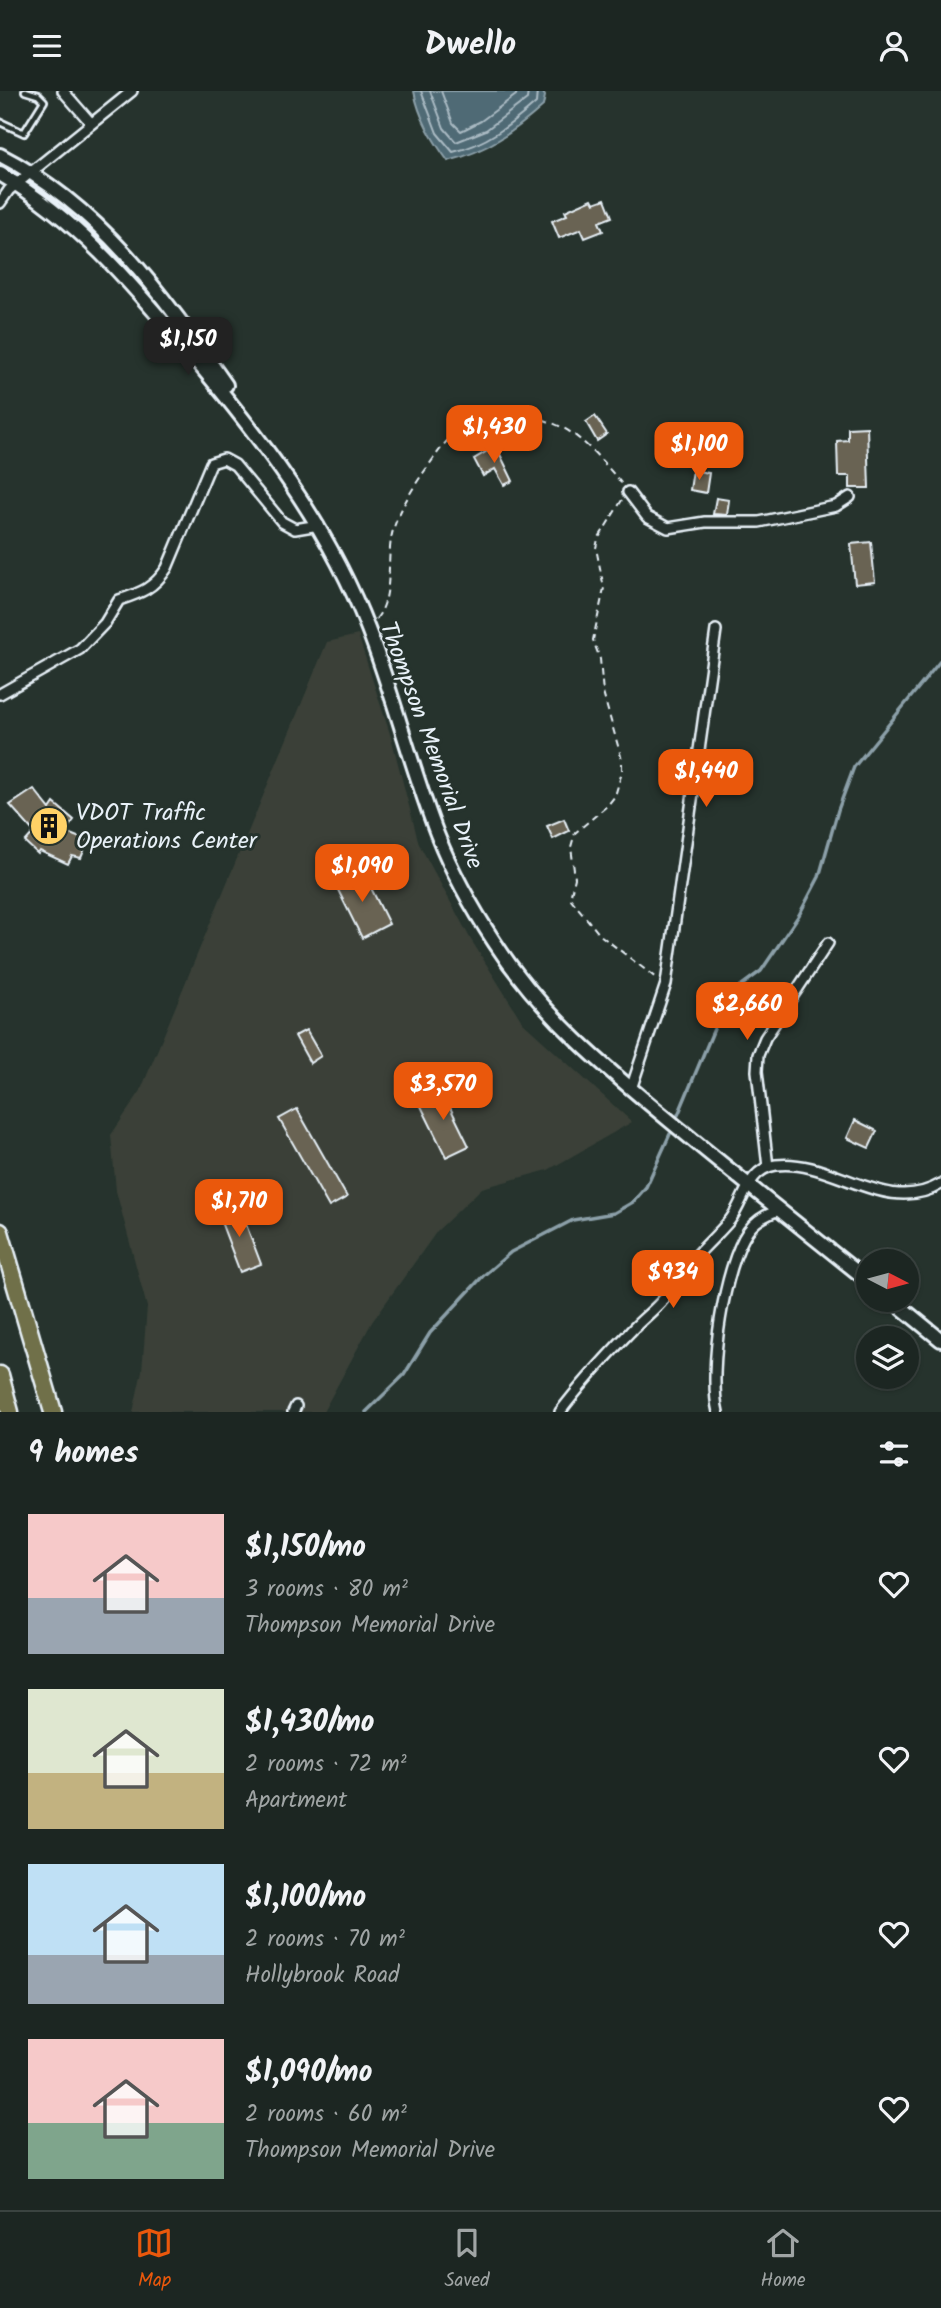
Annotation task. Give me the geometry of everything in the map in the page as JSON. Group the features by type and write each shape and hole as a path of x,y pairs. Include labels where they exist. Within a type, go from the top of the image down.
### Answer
{"highway":[{"path":"0,1232 53,1412"},
{"path":"0,1375 10,1412"}],"main road":[{"name":"Thompson Memorial Drive","path":"0,155 30,173 83,212 133,259 156,286 227,387 242,416"},
{"name":"Thompson Memorial Drive","path":"0,174 70,223 108,258 242,416 319,525 368,627 438,836 465,893 497,947 545,1009 595,1059 631,1090 856,1271"},
{"path":"908,1313 941,1339"}],"street":[{"path":"63,91 91,124"},
{"path":"0,203 16,184 132,91"},
{"path":"0,694 39,675 80,649 105,623 115,603 144,592 159,580 167,568 211,463 224,460 235,465 287,526 303,529 319,525"},
{"path":"628,492 647,517 668,528 705,522 759,521 836,506 850,496"},
{"path":"631,1090 666,984 716,629"},
{"path":"768,1167 757,1070 758,1055 765,1038 828,943"},
{"path":"560,1412 608,1355 660,1303 697,1255 728,1222 740,1207 748,1185 759,1172 768,1167 796,1167 889,1193 916,1193 941,1184"},
{"path":"714,1411 713,1382 733,1262 755,1223 779,1210"}],"lane":[{"path":"0,122 24,133 44,101 38,95 25,91"}],"path":[{"path":"368,627 384,605 390,544 396,523 421,477 444,444 474,421 488,416 516,415 559,427 586,445 628,492 598,539 596,548 604,588 593,640 600,659 603,692 622,760 622,772 615,796 575,834 571,847 575,879 570,898 612,947 666,984"}],"shaded area":[{"path":"358,635 391,737 419,844 470,938 523,1023 632,1122 548,1170 482,1188 437,1231 372,1322 323,1412 133,1412 142,1371 147,1307 116,1191 111,1135 140,1092 327,642"}],"water":[{"path":"414,91 542,91 545,96 543,106 511,132 475,152 448,161 427,128"}],"building":[{"path":"592,199 594,203 605,199 612,217 599,222 603,231 585,238 581,229 559,238 552,221 567,215 565,211"},
{"path":"595,416 607,434 597,441 586,422"},
{"path":"867,427 869,488 850,488 850,476 838,476 837,441 848,440 848,428"},
{"path":"496,446 513,481 504,485 495,469 483,476 474,459"},
{"path":"693,470 709,473 706,493 690,490"},
{"path":"716,498 729,500 727,515 713,514"},
{"path":"871,542 875,582 855,584 851,544"},
{"name":"VDOT Traffic Operations Center","path":"34,789 50,809 54,803 74,820 65,832 88,841 81,858 72,856 68,864 40,851 38,854 25,842 34,832 10,805"},
{"path":"564,819 569,831 553,839 547,826"},
{"path":"362,870 389,924 362,938 335,884"},
{"path":"306,1030 321,1056 310,1063 295,1036"},
{"path":"440,1087 469,1146 446,1157 417,1098"},
{"path":"297,1109 347,1197 329,1207 279,1119"},
{"path":"855,1120 877,1131 869,1148 847,1138"},
{"path":"239,1206 261,1264 240,1272 218,1214"}],"waterway":[{"path":"726,1000 727,996 761,971 799,915 819,877 838,810 854,767 941,660"},
{"path":"678,1115 719,1017"},
{"path":"366,1412 404,1375 430,1333 483,1276 511,1252 573,1220 614,1213 633,1202 646,1187 670,1134"}],"place":[{"name":"VDOT Traffic Operations Center","path":"49,826"}]}
